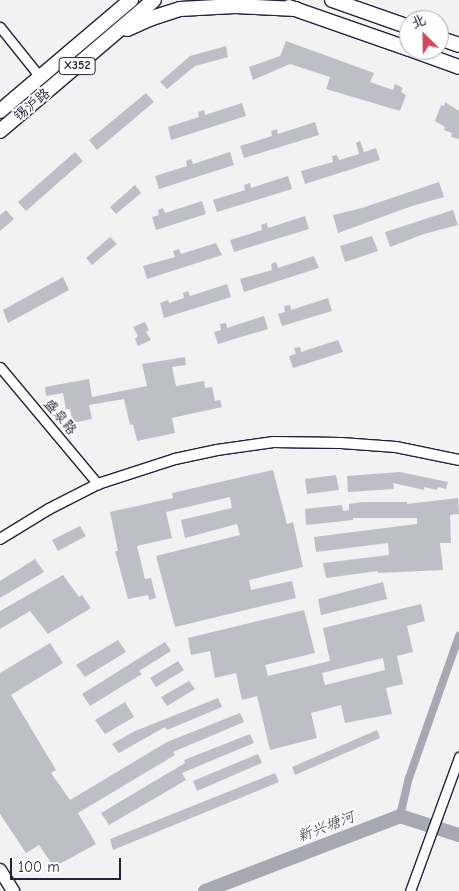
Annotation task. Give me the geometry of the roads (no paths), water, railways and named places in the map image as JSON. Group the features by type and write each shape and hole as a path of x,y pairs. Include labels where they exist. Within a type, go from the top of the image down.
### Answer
{"main road":[{"name":"锡沪路","path":"0,111 131,0"},
{"name":"锡沪路","path":"0,131 154,0"},
{"path":"272,0 399,46"},
{"path":"332,0 399,24"},
{"path":"113,36 152,18 180,9 236,6 296,9"},
{"path":"439,60 459,67"},
{"path":"0,870 13,891"}],"street":[{"path":"0,27 40,77"},
{"name":"盛泉路","path":"0,367 98,484"},
{"path":"0,539 49,509 98,484 175,459 217,450 273,442 341,443 396,447 459,460"},
{"path":"410,891 459,757"}],"waterway":[{"path":"400,816 409,778 459,636"},
{"name":"新兴塘河","path":"205,891 400,816 459,835"}]}
